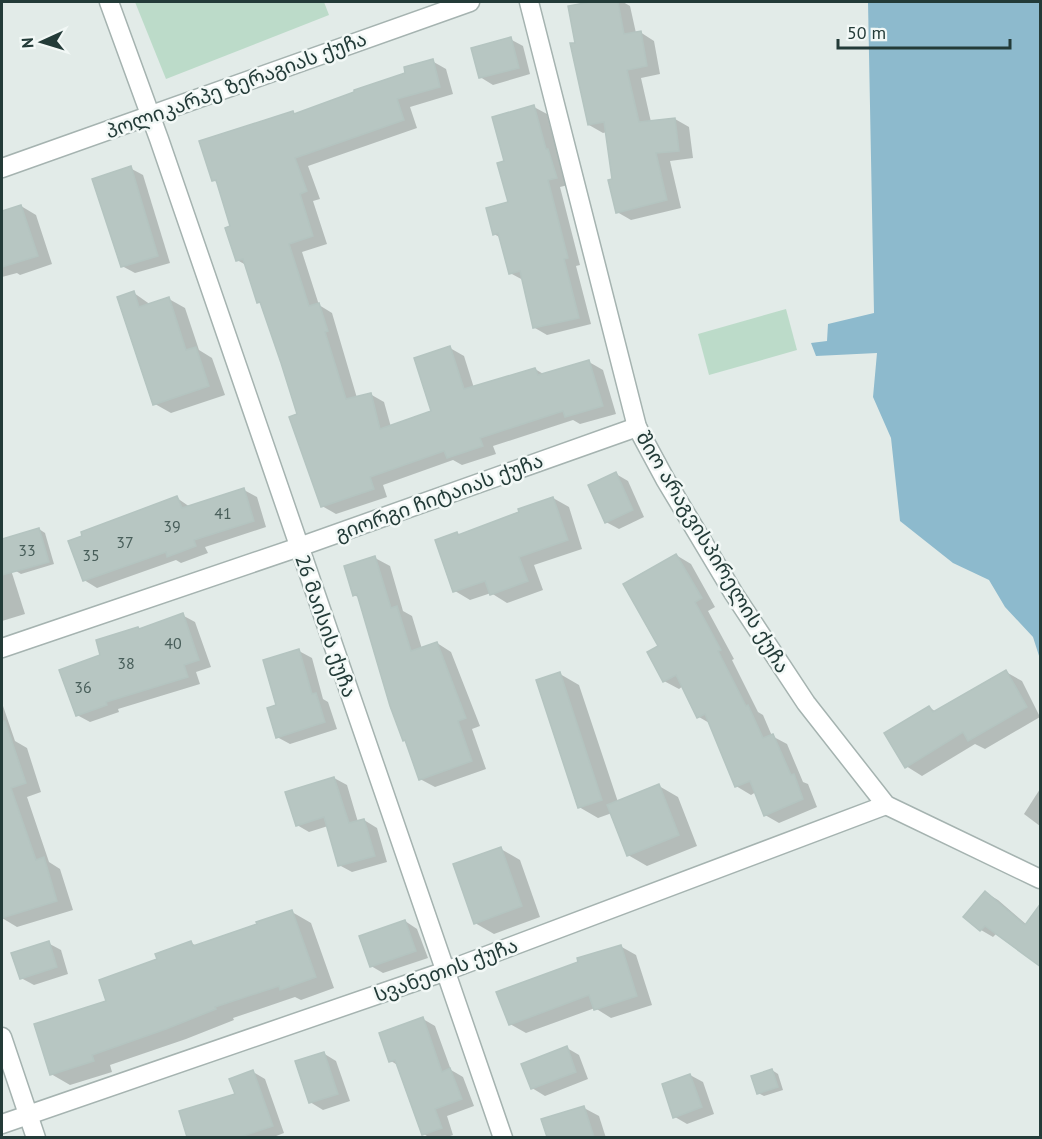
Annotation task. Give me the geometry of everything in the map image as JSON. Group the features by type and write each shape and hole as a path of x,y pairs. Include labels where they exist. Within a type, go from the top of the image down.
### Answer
{"street":[{"name":"26 მაისის ქუჩა","path":"109,2 503,1137"},
{"name":"პოლიკარპე ზერაგიას ქუჩა","path":"2,168 470,2"},
{"name":"შიო არაგვისპირელის ქუჩა","path":"529,2 637,427 665,479 728,584 792,683 886,805 1041,879"},
{"name":"გიორგი ჩიტაიას ქუჩა","path":"2,648 299,547 637,427"},
{"name":"სვანეთის ქუჩა","path":"2,1124 446,971 886,805"},
{"path":"2,1037 36,1137"}],"green space":[{"path":"135,2 324,2 329,15 166,79"},
{"path":"786,309 797,350 709,375 698,334"}],"water":[{"path":"868,2 1040,2 1040,659 1033,637 1005,607 989,580 953,563 900,521 891,438 873,397 877,353 816,356 811,343 827,341 828,324 874,313"}],"building":[{"path":"590,2 618,2 624,34 641,31 647,66 627,70 639,122 675,118 679,151 656,153 667,200 616,213 608,180 612,179 604,122 588,125 570,43 575,43 568,6"},
{"path":"511,37 519,68 479,78 471,48"},
{"path":"433,59 440,87 397,99 404,120 295,158 307,191 300,194 313,236 289,244 309,306 319,303 328,331 325,332 346,399 371,393 380,429 431,411 414,358 450,346 464,389 535,368 538,375 589,360 603,406 565,417 563,411 480,438 483,446 447,458 444,451 370,477 374,489 321,507 289,417 297,414 281,363 260,302 257,303 243,259 236,261 225,228 230,226 216,180 212,181 199,141 293,111 294,114 405,73 404,67"},
{"path":"534,105 557,178 548,180 568,258 564,259 579,318 533,328 520,271 509,274 498,233 493,235 486,208 508,202 497,163 504,161 492,117"},
{"path":"131,166 158,256 121,267 92,179"},
{"path":"21,205 38,256 2,267 2,211"},
{"path":"134,291 139,307 169,297 186,350 196,347 209,386 153,405 117,297"},
{"path":"616,472 633,510 605,523 588,485"},
{"path":"244,488 254,521 194,540 196,546 167,557 166,552 83,581 68,541 82,536 81,532 177,496 182,508"},
{"path":"553,497 568,540 519,557 528,581 490,595 485,581 453,592 435,540 457,532 458,535 519,512 518,509"},
{"path":"39,528 49,562 2,575 2,539"},
{"path":"676,554 702,598 695,602 721,650 718,651 746,706 748,705 763,738 773,734 791,775 794,774 803,799 764,816 750,781 735,787 705,714 697,718 676,675 663,682 647,652 658,646 623,584"},
{"path":"375,556 391,608 397,606 411,651 437,642 466,718 458,721 472,761 419,780 390,706 357,594 353,596 344,566"},
{"path":"183,613 199,660 184,665 188,677 106,702 107,705 76,716 59,670 100,655 96,640 138,627 139,629"},
{"path":"299,649 312,694 316,693 325,722 276,738 267,708 276,705 263,660"},
{"path":"1006,670 1027,707 968,741 963,732 905,768 884,733 929,706 933,712"},
{"path":"560,672 602,800 578,808 536,680"},
{"path":"2,721 5,721 26,783 11,788 36,860 44,857 57,901 2,918"},
{"path":"334,777 349,823 364,819 375,856 338,866 324,817 296,826 285,792"},
{"path":"659,784 679,835 627,856 607,805"},
{"path":"501,847 522,906 474,924 453,864"},
{"path":"985,891 1025,925 1041,903 1041,967 985,926 980,931 963,917"},
{"path":"292,910 316,977 280,990 279,986 215,1007 216,1009 166,1029 92,1055 94,1061 50,1075 34,1024 106,1001 99,980 157,959 155,954 191,941 193,946"},
{"path":"405,920 416,951 370,967 359,936"},
{"path":"49,941 57,967 20,979 11,953"},
{"path":"621,945 637,996 594,1010 589,995 509,1025 496,992 578,962 577,958"},
{"path":"423,1017 442,1072 450,1068 462,1099 435,1109 442,1128 422,1135 395,1060 389,1062 379,1033"},
{"path":"567,1046 576,1072 531,1089 521,1064"},
{"path":"324,1052 338,1094 309,1103 295,1061"},
{"path":"772,1069 778,1087 757,1094 751,1076"},
{"path":"253,1070 273,1126 240,1137 187,1137 179,1111 235,1094 229,1079"},
{"path":"690,1074 702,1107 673,1118 662,1084"},
{"path":"584,1106 594,1137 547,1137 541,1119"}]}
